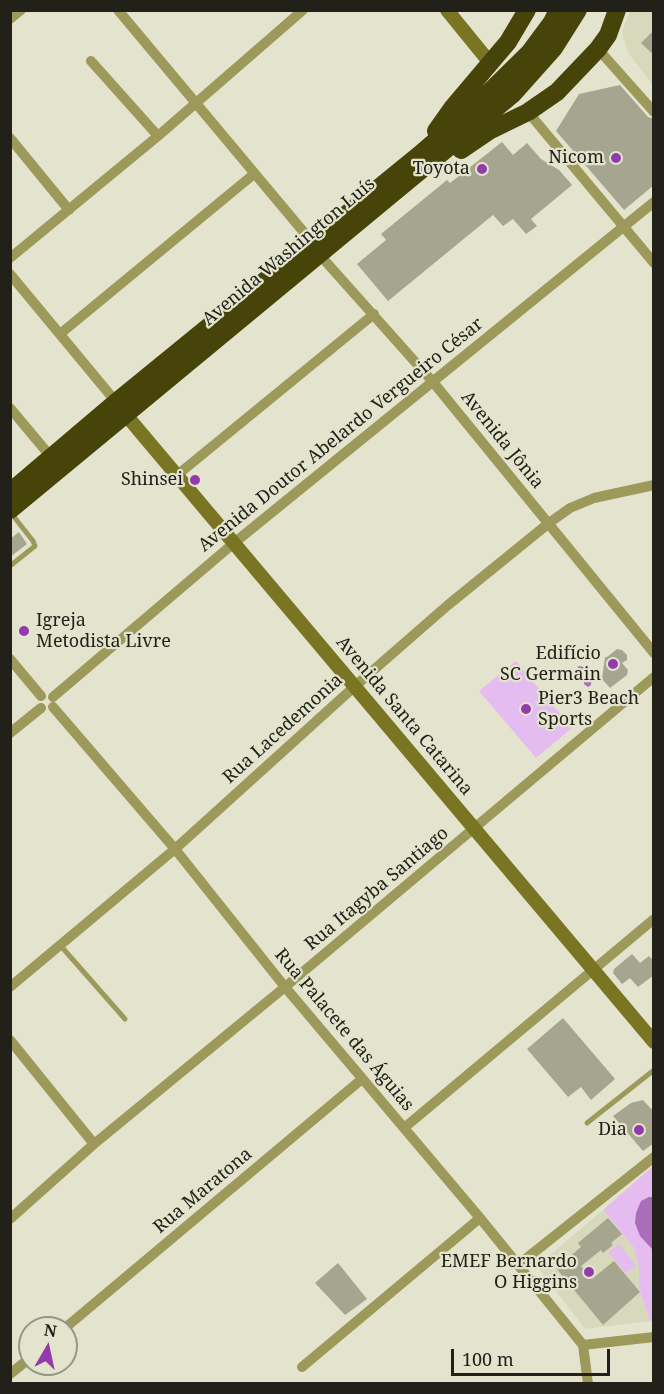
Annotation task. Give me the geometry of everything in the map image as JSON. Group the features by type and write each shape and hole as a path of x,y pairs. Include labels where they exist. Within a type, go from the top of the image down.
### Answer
{"highway":[{"path":"424,159 453,107 508,42 527,10"},
{"name":"Avenida Washington Luís","path":"424,159 437,140 529,53 558,10"},
{"name":"Avenida Washington Luís","path":"10,511 121,409 315,248 424,159 459,138 513,94 554,48 578,10"},
{"path":"424,159 453,156 489,131 528,112 557,92 598,49 608,35 617,10"},
{"name":"Avenida Washington Luís","path":"10,492 51,457 121,409"}],"street":[{"path":"10,19 21,10"},
{"name":"Avenida Jônia","path":"117,10 315,248 433,382 654,653"},
{"path":"10,258 158,136 303,10"},
{"path":"447,10 491,64"},
{"path":"598,49 654,112"},
{"path":"92,61 158,136"},
{"path":"528,112 654,262"},
{"path":"10,138 69,210"},
{"path":"60,334 254,174"},
{"name":"Avenida Doutor Abelardo Vergueiro César","path":"53,702 234,543 654,202"},
{"path":"10,274 121,409"},
{"path":"176,476 374,314"},
{"path":"10,408 51,457"},
{"name":"Avenida Santa Catarina","path":"121,409 654,1042"},
{"name":"Rua Lacedemonia","path":"10,987 176,849 448,605 549,523 570,508 594,498 654,485"},
{"path":"10,659 41,696"},
{"name":"Rua Itagyba Santiago","path":"10,1219 94,1144 654,677"},
{"path":"40,708 46,710 53,702 46,694 41,696"},
{"path":"40,708 41,696"},
{"name":"Rua Palacete das Águias","path":"53,702 176,849 285,987 480,1218 583,1345"},
{"path":"10,733 40,708"},
{"path":"404,1128 654,919"},
{"path":"10,1040 94,1144"},
{"name":"Rua Maratona","path":"78,1317 362,1079"},
{"path":"518,1265 654,1157"},
{"path":"302,1367 480,1218"},
{"path":"588,1383 583,1345 654,1337"}],"lane":[{"path":"10,511 35,546 10,566"},
{"path":"60,945 124,1019"},
{"path":"587,1123 652,1074"}],"shaded area":[{"path":"630,11 653,11 653,85 628,53 622,32"},
{"name":"Pier3 Beach Sports","path":"516,661 572,728 536,758 479,691"},
{"path":"579,666 584,667 592,676 591,685 588,687 584,684 584,680 576,674"},
{"path":"653,1166 653,1320 650,1321 639,1289 639,1267 634,1248 603,1210"},
{"path":"653,1197 653,1250 640,1236 635,1223 641,1201"},
{"name":"EMEF Bernardo O Higgins","path":"603,1210 634,1248 639,1267 639,1289 650,1321 585,1329 537,1266"},
{"path":"619,1244 636,1265 626,1273 608,1252"}],"building":[{"path":"654,30 654,55 641,43"},
{"name":"Nicom","path":"620,85 648,117 654,119 654,185 624,210 556,131 579,94"},
{"path":"502,142 513,155 527,143 541,159 559,170 572,185 531,219 537,226 526,234 513,219 503,226 493,215 388,301 357,264 386,240 381,234 447,180 450,183"},
{"path":"19,532 27,544 10,557 10,539"},
{"name":"Edifício SC Germain","path":"617,649 627,655 627,660 622,663 628,670 627,675 610,688 602,679 605,657"},
{"path":"632,954 640,963 649,956 654,961 654,975 638,987 630,978 622,984 613,973 614,969"},
{"path":"563,1018 615,1079 591,1100 581,1087 568,1097 527,1049"},
{"name":"Dia","path":"643,1100 654,1112 654,1143 643,1151 613,1116 631,1103"},
{"path":"608,1218 622,1234 603,1253 601,1250 581,1266 592,1279 614,1261 640,1292 603,1325 556,1268 581,1247 578,1243"},
{"path":"338,1263 367,1299 345,1315 315,1283"}],"place":[{"name":"Nicom","path":"616,158"},
{"name":"Toyota","path":"482,169"},
{"name":"Shinsei","path":"195,480"},
{"name":"Igreja Metodista Livre","path":"24,631"},
{"name":"Edifício SC Germain","path":"613,664"},
{"name":"Pier3 Beach Sports","path":"526,709"},
{"name":"Dia","path":"639,1130"},
{"name":"EMEF Bernardo O Higgins","path":"589,1272"}]}
